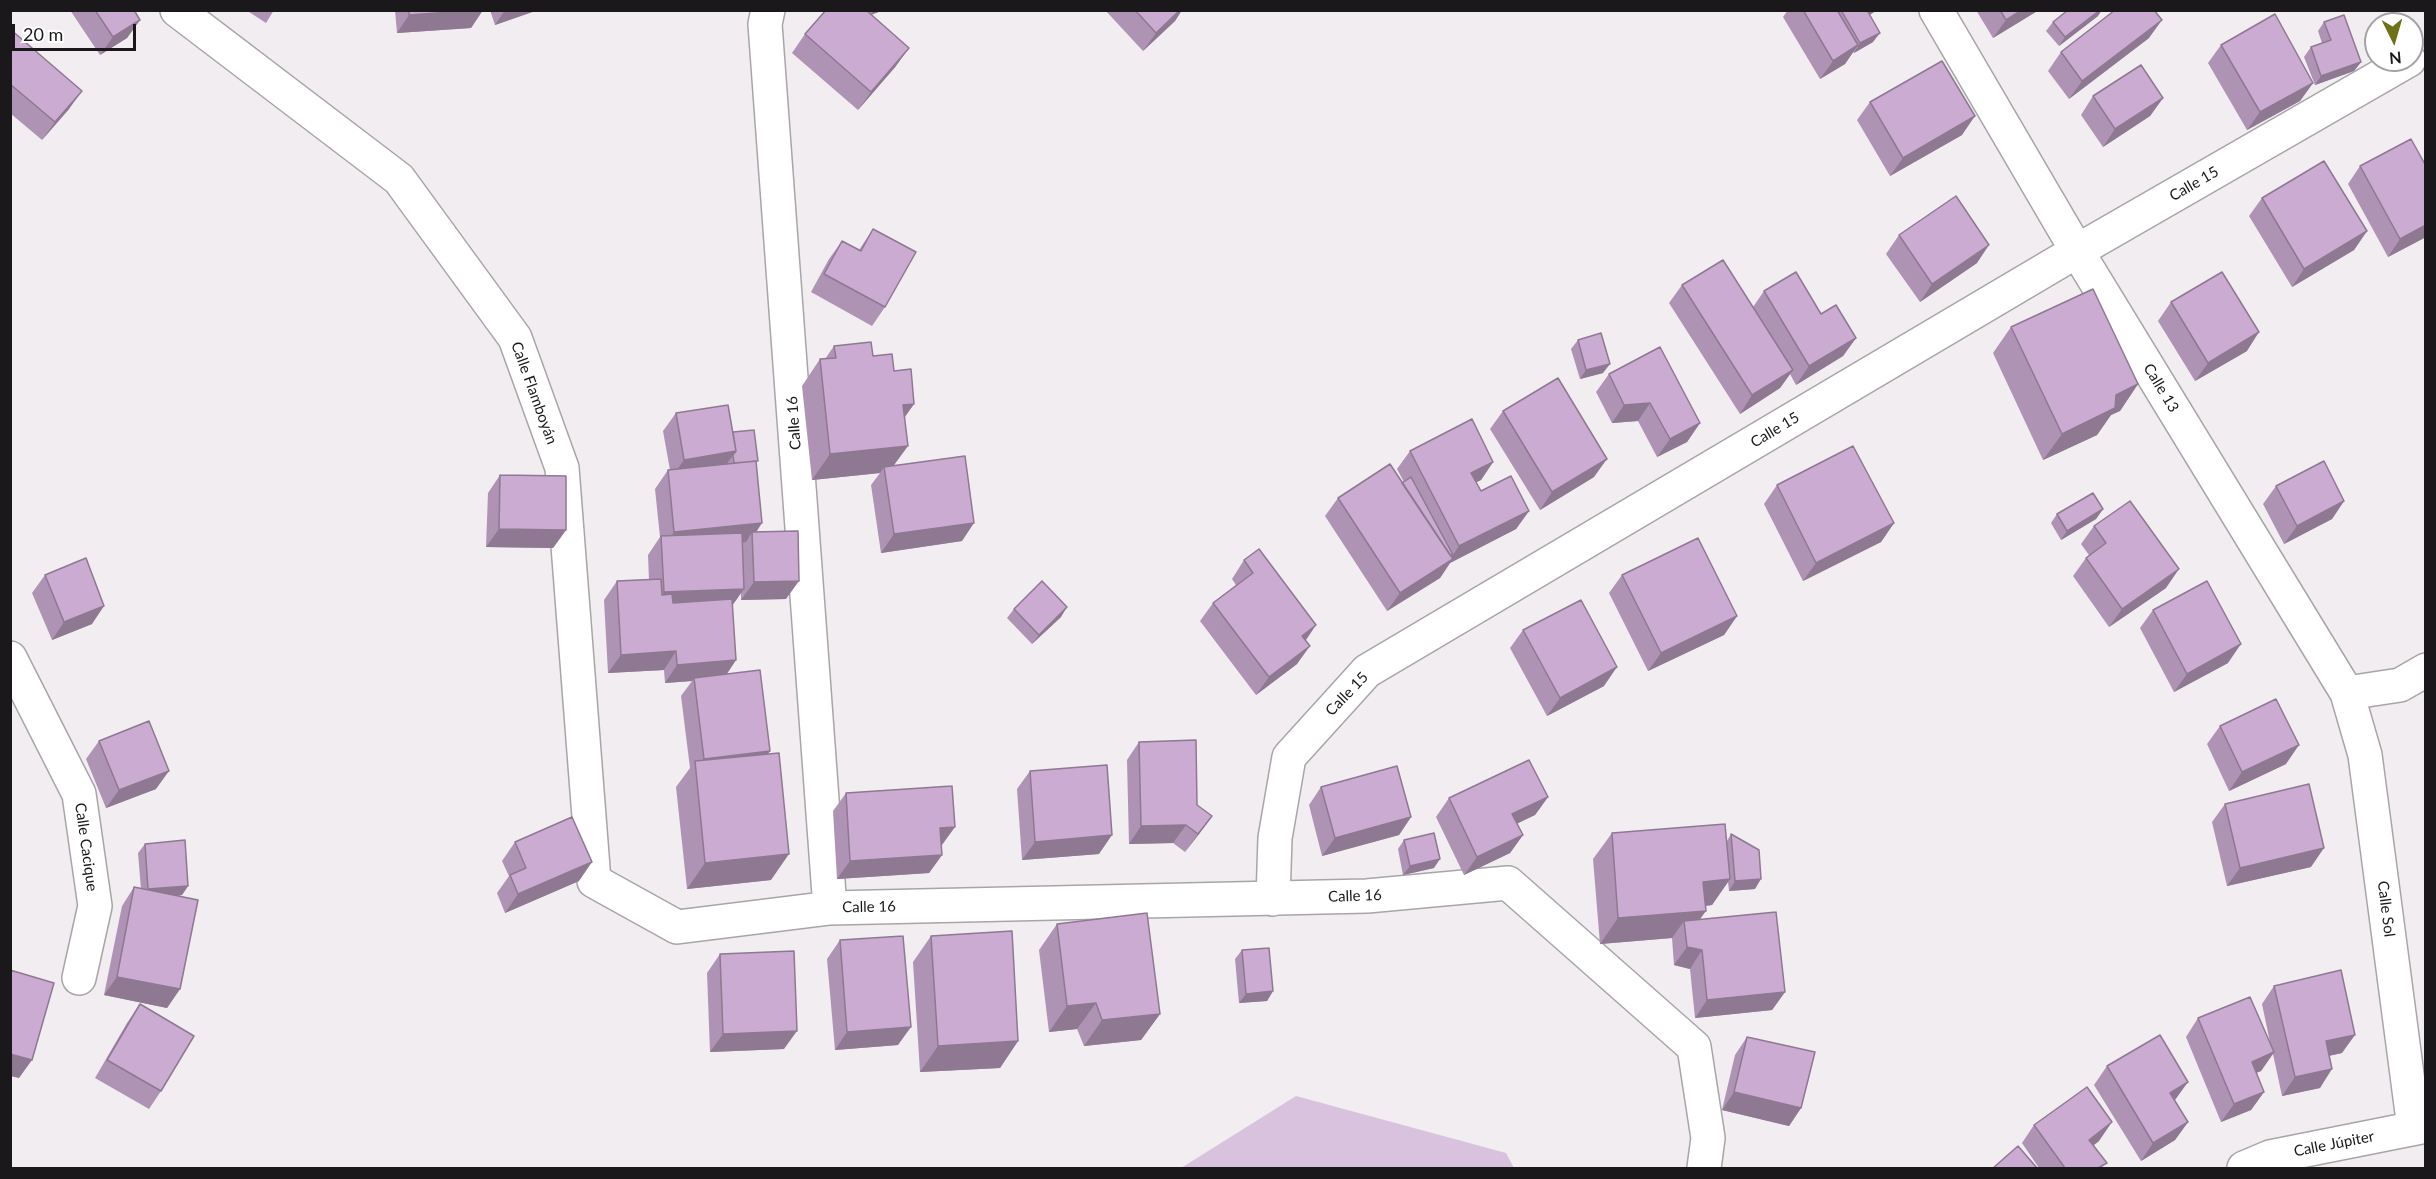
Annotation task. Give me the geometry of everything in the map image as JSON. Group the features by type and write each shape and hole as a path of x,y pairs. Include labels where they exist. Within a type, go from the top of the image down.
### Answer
{"street":[{"name":"Calle Flamboyán","path":"177,10 399,178 515,338 562,468 591,849"},
{"name":"Calle 16","path":"768,10 765,24 830,908"},
{"name":"Calle 13","path":"1936,10 2078,250 2347,693"},
{"name":"Calle 15","path":"1273,899 1275,838 1289,757 1367,671 2078,250 2387,72"},
{"name":"Calle Cacique","path":"10,658 79,794 95,906 79,978"},
{"path":"2347,693 2400,685 2426,670"},
{"name":"Calle Sol","path":"2347,693 2365,755 2420,1127"},
{"name":"Calle 16","path":"591,849 594,881 677,927 830,908 1273,899 1432,892 1508,883 1694,1047 1708,1138 1704,1168"},
{"name":"Calle Júpiter","path":"2244,1168 2270,1157 2420,1127"}],"shaded area":[{"path":"1296,1096 1506,1153 1514,1168 1181,1168"}],"building":[{"path":"95,10 134,10 140,20 113,37"},
{"path":"409,10 478,10 409,15"},
{"path":"826,10 866,10 909,48 871,92 805,34"},
{"path":"1135,10 1180,10 1156,33"},
{"path":"1803,10 1837,10 1858,45 1833,61"},
{"path":"1841,10 1867,10 1880,33 1860,43"},
{"path":"2000,10 2022,10 2006,20"},
{"path":"2068,10 2100,10 2065,37 2053,22"},
{"path":"2115,10 2154,10 2162,20 2082,81 2061,52"},
{"path":"2275,14 2313,83 2260,112 2221,45"},
{"path":"2344,15 2361,62 2321,76 2311,47 2331,40 2324,22"},
{"path":"10,29 82,91 55,122 10,84"},
{"path":"1942,61 1975,116 1903,158 1870,102"},
{"path":"2141,65 2163,98 2115,129 2093,96"},
{"path":"2411,139 2426,166 2426,225 2400,239 2360,166"},
{"path":"2324,161 2367,231 2304,269 2262,198"},
{"path":"1956,196 1989,245 1932,284 1899,235"},
{"path":"873,229 916,252 885,307 824,274 842,241 861,251"},
{"path":"1723,260 1793,370 1752,395 1682,285"},
{"path":"1796,272 1821,314 1836,305 1856,338 1809,366 1764,291"},
{"path":"2222,272 2259,332 2208,363 2171,302"},
{"path":"2093,289 2138,384 2116,395 2115,408 2062,434 2011,327"},
{"path":"1601,333 1610,364 1586,370 1578,340"},
{"path":"871,342 873,356 892,354 894,371 911,369 914,404 903,405 908,446 830,454 820,359 836,358 834,346"},
{"path":"1660,347 1700,423 1670,439 1650,403 1624,405 1609,374"},
{"path":"1558,378 1607,459 1552,492 1503,411"},
{"path":"728,405 736,451 684,460 676,413"},
{"path":"1472,419 1493,462 1471,473 1481,491 1511,476 1529,511 1459,546 1410,451"},
{"path":"754,430 758,461 734,463 733,455 736,451 733,432"},
{"path":"1853,446 1894,523 1816,563 1777,485"},
{"path":"965,456 974,523 894,534 884,467"},
{"path":"756,461 762,523 674,532 668,470"},
{"path":"2324,461 2344,501 2297,526 2276,486"},
{"path":"1390,464 1453,559 1400,593 1338,498"},
{"path":"500,475 566,476 566,530 499,529"},
{"path":"1411,477 1453,555 1450,555 1402,483"},
{"path":"2093,493 2103,509 2067,531 2057,514"},
{"path":"2130,501 2179,569 2122,609 2086,558 2106,543 2094,526"},
{"path":"798,531 799,581 754,582 752,532"},
{"path":"742,533 744,589 664,592 661,536"},
{"path":"1698,538 1737,616 1661,653 1622,575"},
{"path":"1259,549 1316,625 1302,636 1310,646 1269,677 1213,603 1253,573 1244,560"},
{"path":"86,558 104,606 64,622 45,575"},
{"path":"661,579 662,595 672,594 673,603 732,599 736,660 677,665 676,651 621,655 617,581"},
{"path":"1042,581 1067,607 1039,635 1014,609"},
{"path":"2207,581 2241,644 2187,674 2153,610"},
{"path":"1581,600 1617,667 1560,698 1523,630"},
{"path":"760,670 770,751 704,759 694,678"},
{"path":"2276,699 2299,745 2242,772 2220,726"},
{"path":"149,721 169,771 119,790 99,741"},
{"path":"1196,740 1197,805 1212,816 1198,834 1186,825 1141,826 1139,742"},
{"path":"779,753 789,854 705,863 695,761"},
{"path":"1529,760 1548,797 1512,814 1523,835 1477,857 1449,798"},
{"path":"1107,765 1112,835 1035,842 1030,771"},
{"path":"1397,766 1411,817 1335,838 1321,787"},
{"path":"2309,784 2324,848 2240,868 2225,804"},
{"path":"952,786 955,827 940,828 942,855 850,861 846,793"},
{"path":"572,817 592,862 518,894 510,875 526,868 515,842"},
{"path":"1725,824 1730,879 1703,882 1706,911 1618,918 1612,833"},
{"path":"1434,833 1440,859 1410,866 1404,840"},
{"path":"1731,834 1759,850 1761,879 1735,881"},
{"path":"185,840 188,886 148,889 145,844"},
{"path":"134,887 198,900 180,989 117,977"},
{"path":"1776,912 1785,992 1707,1000 1702,950 1687,947 1684,921"},
{"path":"1147,913 1160,1014 1102,1020 1096,1003 1067,1006 1057,924"},
{"path":"1012,931 1018,1041 938,1046 931,936"},
{"path":"903,936 911,1027 847,1032 840,940"},
{"path":"1269,948 1273,991 1246,994 1242,950"},
{"path":"794,951 797,1031 723,1034 720,954"},
{"path":"10,970 54,983 32,1060 10,1054"},
{"path":"2341,970 2355,1035 2326,1041 2332,1069 2295,1077 2274,986"},
{"path":"2250,997 2274,1052 2252,1062 2264,1092 2234,1104 2198,1018"},
{"path":"140,1004 194,1036 161,1091 107,1060"},
{"path":"2160,1035 2188,1082 2170,1093 2188,1122 2153,1143 2107,1066"},
{"path":"1747,1037 1815,1052 1801,1108 1734,1092"},
{"path":"2087,1087 2112,1122 2089,1140 2107,1163 2098,1168 2065,1168 2034,1125"},
{"path":"2018,1146 2037,1168 1993,1168"}]}
